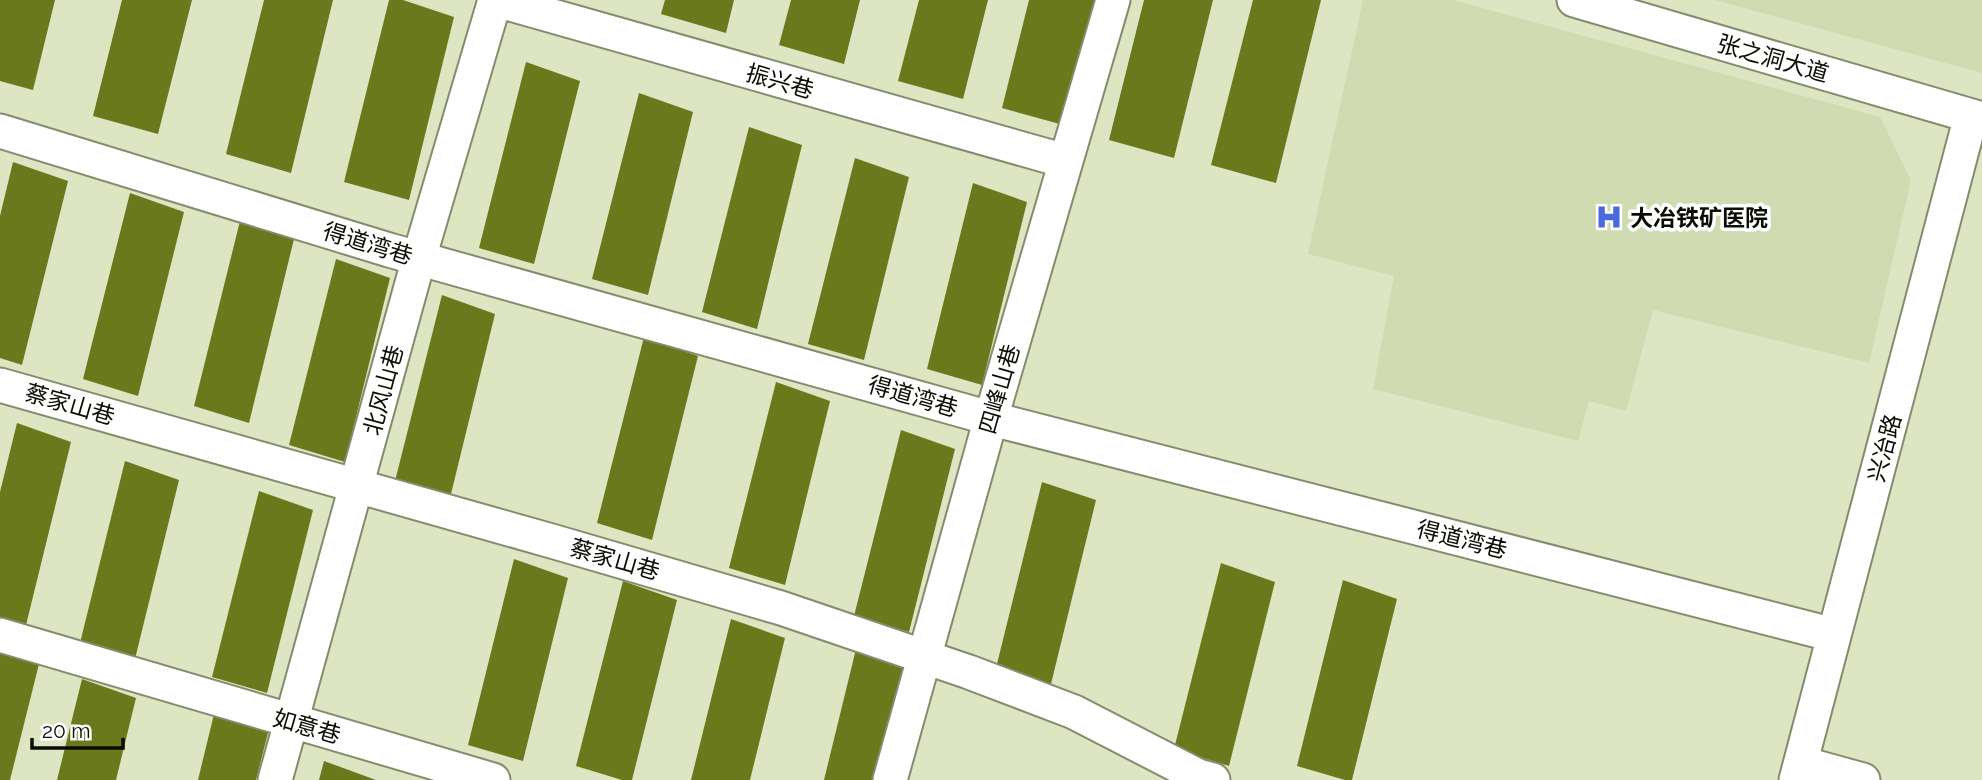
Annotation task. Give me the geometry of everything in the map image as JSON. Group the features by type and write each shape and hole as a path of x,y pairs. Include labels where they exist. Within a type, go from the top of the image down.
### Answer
{"street":[{"name":"振兴巷","path":"495,0 1065,161"},
{"name":"北风山巷","path":"275,780 419,258 495,0"},
{"name":"四峰山巷","path":"890,780 991,418 1113,0"},
{"name":"张之洞大道","path":"1574,0 1977,118"},
{"name":"兴冶路","path":"1799,771 1977,118"},
{"name":"得道湾巷","path":"0,131 419,258 991,418 1834,635"},
{"name":"蔡家山巷","path":"0,385 781,608 969,671 1074,712 1198,776 1213,780"},
{"name":"如意巷","path":"0,635 493,780"},
{"path":"1799,771 1863,780"}],"shaded area":[{"name":"大冶铁矿医院","path":"1363,0 1453,0 1880,117 1911,180 1869,363 1653,310 1626,411 1589,401 1578,441 1373,389 1394,276 1308,254"},
{"path":"1715,0 1982,0 1982,73"}],"building":[{"path":"0,0 55,0 33,90 0,81"},
{"path":"122,0 192,0 158,134 93,116"},
{"path":"264,0 333,0 291,173 226,154"},
{"path":"389,0 403,0 454,17 409,200 344,182"},
{"path":"665,0 734,0 726,33 661,14"},
{"path":"791,0 860,0 844,64 779,45"},
{"path":"919,0 988,0 963,99 898,81"},
{"path":"1029,0 1098,0 1067,126 1002,108"},
{"path":"1144,0 1213,0 1174,158 1109,140"},
{"path":"1253,0 1321,0 1276,183 1211,165"},
{"path":"526,62 580,81 534,264 479,248"},
{"path":"639,93 693,112 648,295 592,279"},
{"path":"749,127 802,145 757,329 702,312"},
{"path":"855,158 909,177 864,360 808,344"},
{"path":"13,162 68,181 22,365 0,358 0,216"},
{"path":"973,183 1027,202 982,385 927,369"},
{"path":"130,193 184,212 138,396 83,379"},
{"path":"240,221 294,239 249,423 194,406"},
{"path":"336,259 390,278 345,462 289,445"},
{"path":"442,295 495,314 450,498 395,481"},
{"path":"644,337 698,356 652,540 597,523"},
{"path":"776,382 830,401 785,585 729,568"},
{"path":"17,423 71,442 26,625 0,618 0,492"},
{"path":"901,430 955,449 909,632 854,616"},
{"path":"125,461 179,480 134,663 79,647"},
{"path":"1042,482 1096,500 1051,684 996,668"},
{"path":"259,491 313,510 267,693 212,677"},
{"path":"514,559 568,578 523,761 468,745"},
{"path":"1221,563 1275,582 1229,766 1174,749"},
{"path":"1343,580 1397,599 1352,780 1297,766"},
{"path":"623,581 677,600 632,780 622,780 576,766"},
{"path":"731,619 785,638 750,780 691,780"},
{"path":"856,649 911,668 883,780 824,780"},
{"path":"0,650 39,664 10,780 0,780"},
{"path":"82,679 136,698 116,780 57,780"},
{"path":"215,710 269,729 256,780 198,780"},
{"path":"324,761 376,780 319,780"}],"place":[{"name":"大冶铁矿医院","path":"1609,217"}]}
